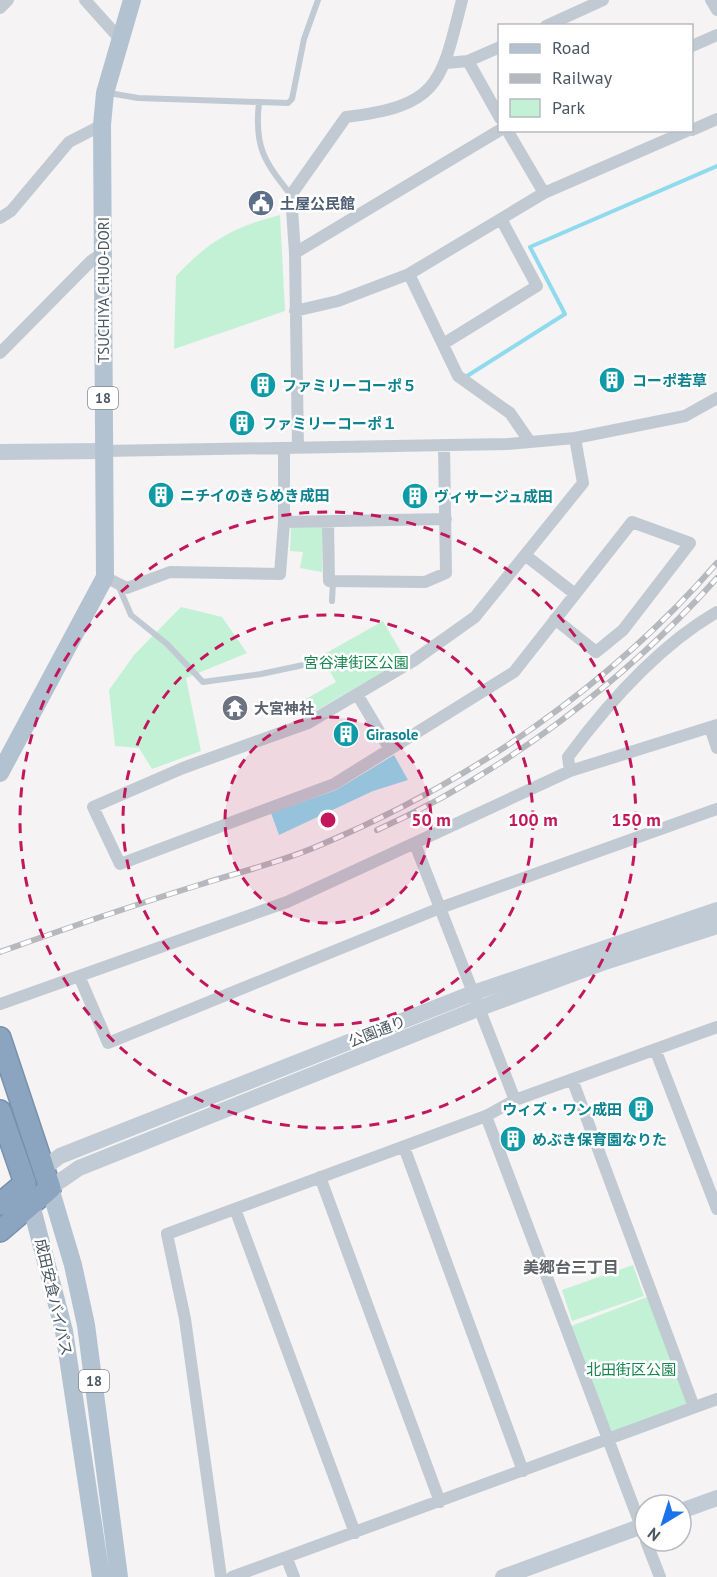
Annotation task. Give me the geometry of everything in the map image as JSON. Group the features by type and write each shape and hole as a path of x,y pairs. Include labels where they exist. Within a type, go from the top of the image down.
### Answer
{"highway":[{"path":"0,1038 46,1179 28,1192 0,1204"},
{"path":"0,1110 28,1192"},
{"path":"0,1231 28,1192"}],"main road":[{"name":"TSUCHIYA CHUO-DORI","path":"0,773 112,581 103,452 102,124 105,93 132,0"},
{"name":"成田安食バイパス","path":"46,1179 72,1265 86,1325 119,1577"},
{"name":"成田安食バイパス","path":"28,1192 64,1331 101,1577"}],"street":[{"path":"0,8 8,0"},
{"path":"85,0 120,39"},
{"path":"298,448 295,253 291,195 346,117 386,112 400,107 431,87 446,63 462,0"},
{"path":"550,24 603,0"},
{"path":"711,0 717,10"},
{"path":"693,46 717,35"},
{"path":"446,63 468,61 498,48"},
{"path":"468,61 498,114"},
{"path":"693,129 717,118"},
{"path":"0,218 11,211 69,142 102,124"},
{"path":"295,253 498,131"},
{"path":"508,132 544,193"},
{"path":"295,311 338,301 409,274 544,193 685,132"},
{"path":"443,344 537,286 501,219"},
{"path":"0,353 91,261 104,252"},
{"path":"409,274 458,376 510,413 530,442"},
{"path":"0,452 284,449 530,442 575,438 685,416 717,398"},
{"path":"555,619 596,652 623,630 690,543 632,522 555,619 514,672 334,784 120,864 93,807 183,768 308,723 413,661 475,618 582,483 575,438"},
{"path":"328,522 329,581 425,582 446,573 444,445"},
{"path":"112,581 127,588 170,572 279,574 284,522 284,449"},
{"path":"284,522 446,519"},
{"path":"525,555 575,594"},
{"path":"570,771 568,757 594,721 644,669 702,621 717,612"},
{"path":"357,694 389,748"},
{"path":"0,1004 287,902 570,771 713,726 717,748"},
{"path":"79,976 108,1043 440,908 717,809"},
{"path":"415,844 515,1100"},
{"name":"公園通り","path":"46,1179 60,1156 717,910"},
{"name":"公園通り","path":"477,1001 717,926"},
{"path":"221,1577 185,1319 167,1234 486,1116 515,1100 717,1027"},
{"path":"655,1049 717,1209"},
{"path":"572,1079 694,1407"},
{"path":"486,1116 633,1504"},
{"path":"404,1147 523,1471"},
{"path":"320,1178 440,1502"},
{"path":"235,1209 355,1533"},
{"path":"232,1577 287,1559 717,1399"},
{"path":"693,1507 717,1498"},
{"path":"503,1577 633,1536"},
{"path":"651,1553 660,1577"},
{"path":"287,1559 294,1577"}],"lane":[{"path":"105,93 145,99 288,103 292,99 304,39 318,0"},
{"path":"259,102 257,124 259,146 265,163 291,195"},
{"path":"112,581 131,615 167,644 203,682 261,674 308,664"},
{"path":"332,601 333,581"}],"green space":[{"path":"280,215 285,311 174,349 176,276 211,244 248,225"},
{"path":"291,527 323,527 322,572 300,568 303,552 290,551"},
{"path":"181,607 222,617 247,653 186,678 201,751 152,769 139,748 115,746 109,690 134,655"},
{"name":"宮谷津街区公園","path":"383,621 405,659 310,714 302,701 336,682 321,656"},
{"path":"633,1265 644,1296 572,1321 562,1290"},
{"name":"北田街区公園","path":"652,1295 693,1406 609,1440 566,1328"}],"water":[{"path":"394,755 408,780 373,791 279,835 271,813 336,790"}],"waterway":[{"path":"467,376 565,314 530,247 717,166"}],"railway":[{"path":"0,952 126,908 304,852 374,821 429,793 534,727 583,690 630,651 717,563"},
{"path":"377,830 471,781 560,722 642,653 717,578"}],"place":[{"name":"土屋公民館","path":"261,203"},
{"name":"コーポ若草","path":"612,380"},
{"name":"ファミリーコーポ５","path":"263,385"},
{"name":"ファミリーコーポ１","path":"242,423"},
{"name":"ニチイのきらめき成田","path":"161,495"},
{"name":"ヴィサージュ成田","path":"415,496"},
{"name":"大宮神社","path":"235,708"},
{"name":"Girasole","path":"346,734"},
{"name":"ウィズ・ワン成田","path":"641,1109"},
{"name":"めぶき保育園なりた","path":"513,1139"}],"district":[{"name":"美郷台三丁目","path":"571,1267"}]}
